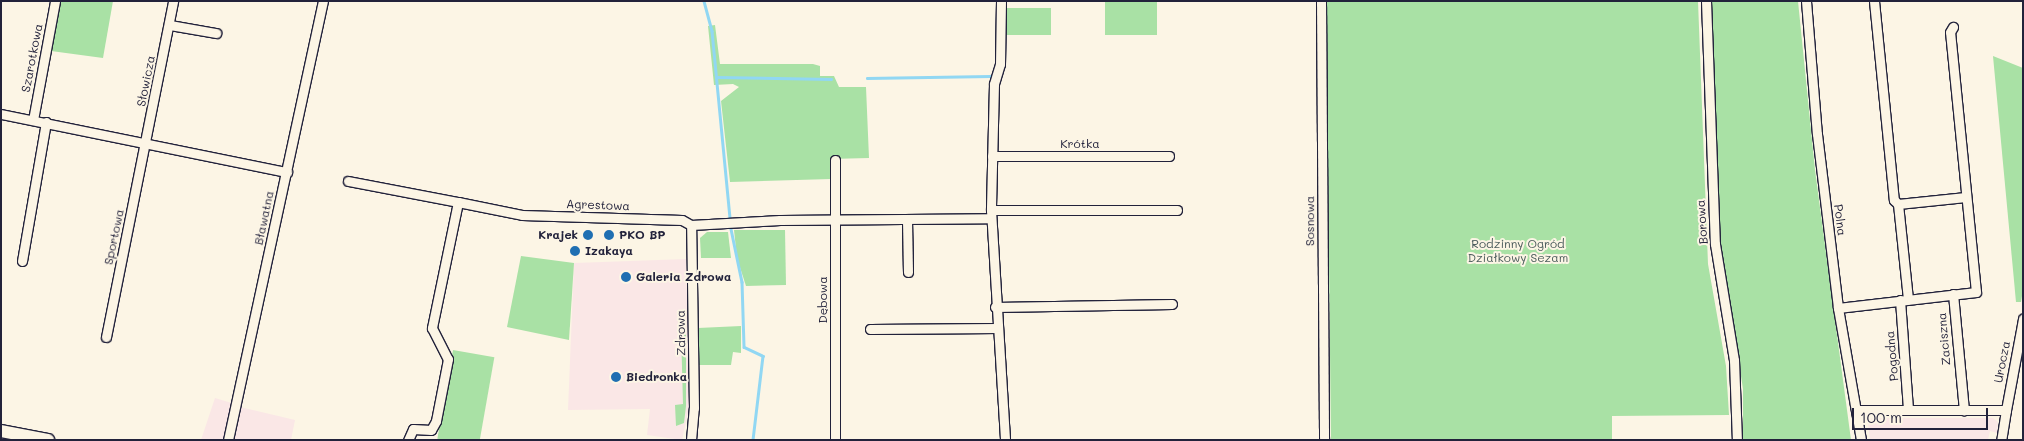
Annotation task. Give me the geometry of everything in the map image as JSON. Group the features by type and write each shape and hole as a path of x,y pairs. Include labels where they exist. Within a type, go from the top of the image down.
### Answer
{"street":[{"name":"Szarotkowa","path":"33,120 55,1"},
{"name":"Słowicza","path":"147,142 174,1"},
{"name":"Bławatna","path":"228,440 323,1"},
{"path":"1001,1 1000,64 994,84 991,214 995,307 1005,440"},
{"name":"Sosnowa","path":"1321,1 1324,440"},
{"name":"Borowa","path":"1706,1 1715,244 1734,360 1737,440"},
{"name":"Polna","path":"1806,1 1817,134 1838,308 1862,440"},
{"name":"Pogodna","path":"1874,1 1887,139 1896,202 1904,300 1908,410"},
{"path":"170,25 216,33"},
{"path":"1896,202 1966,197 1950,32 1953,27"},
{"path":"1,114 147,142 287,172"},
{"path":"22,262 46,122"},
{"name":"Sportowa","path":"106,337 147,142"},
{"name":"Krótka","path":"992,156 1169,156"},
{"name":"Dębowa","path":"834,160 835,440"},
{"name":"Agrestowa","path":"348,181 522,215 682,220 691,225 835,219"},
{"name":"Zaciszna","path":"1964,410 1953,294 1976,292 1966,197"},
{"path":"408,440 413,429 431,430 436,421 448,359 432,328 458,202"},
{"path":"835,219 907,220 991,214 1177,210"},
{"path":"907,220 908,272"},
{"name":"Zdrowa","path":"690,440 694,408 691,225"},
{"path":"1838,308 1953,294"},
{"path":"995,307 1172,304"},
{"name":"Urocza","path":"2001,440 2023,319"},
{"path":"870,329 998,328"},
{"path":"1858,410 2006,410"},
{"path":"1,431 48,440"}],"shaded area":[{"path":"686,259 690,403 682,440 647,435 650,409 568,410 574,263"},
{"path":"215,398 235,404 227,440 201,440"},
{"path":"240,407 295,420 291,440 233,440"},
{"path":"1872,418 1993,418 1998,422 1997,433 1990,431 1988,440 1870,440 1868,423"}],"green space":[{"path":"59,1 113,1 103,58 51,51"},
{"path":"1105,1 1157,1 1157,35 1105,35"},
{"name":"Rodzinny Ogród Działkowy Sezam","path":"1326,1 1698,1 1708,264 1726,366 1729,415 1612,416 1612,440 1331,440"},
{"path":"1710,1 1798,1 1815,170 1851,440 1743,440 1743,389 1720,240"},
{"path":"1005,8 1051,8 1051,35 1005,35"},
{"path":"715,25 720,64 813,64 820,66 820,76 834,76 839,87 866,87 869,158 830,159 831,179 730,182 721,101 739,87 733,84 714,85 708,26"},
{"path":"1993,56 2023,68 2023,290 2021,302 2016,302"},
{"path":"734,230 785,230 786,285 746,286 737,258"},
{"path":"707,232 728,232 731,258 701,258 700,238"},
{"path":"521,256 574,263 569,340 507,327"},
{"path":"741,326 741,353 733,352 731,365 698,365 698,328"},
{"path":"681,331 686,335 686,406 684,423 676,426 675,405 683,404"},
{"path":"453,350 494,357 480,440 437,439"}],"waterway":[{"path":"704,1 712,31 730,217"},
{"path":"867,78 990,76"},
{"path":"716,77 831,79"},
{"path":"731,229 742,282 744,347 763,356 753,440"}],"place":[{"name":"Krajek","path":"588,235"},
{"name":"PKO BP","path":"609,235"},
{"name":"Izakaya","path":"575,251"},
{"name":"Galeria Zdrowa","path":"626,277"},
{"name":"Biedronka","path":"616,377"}]}
